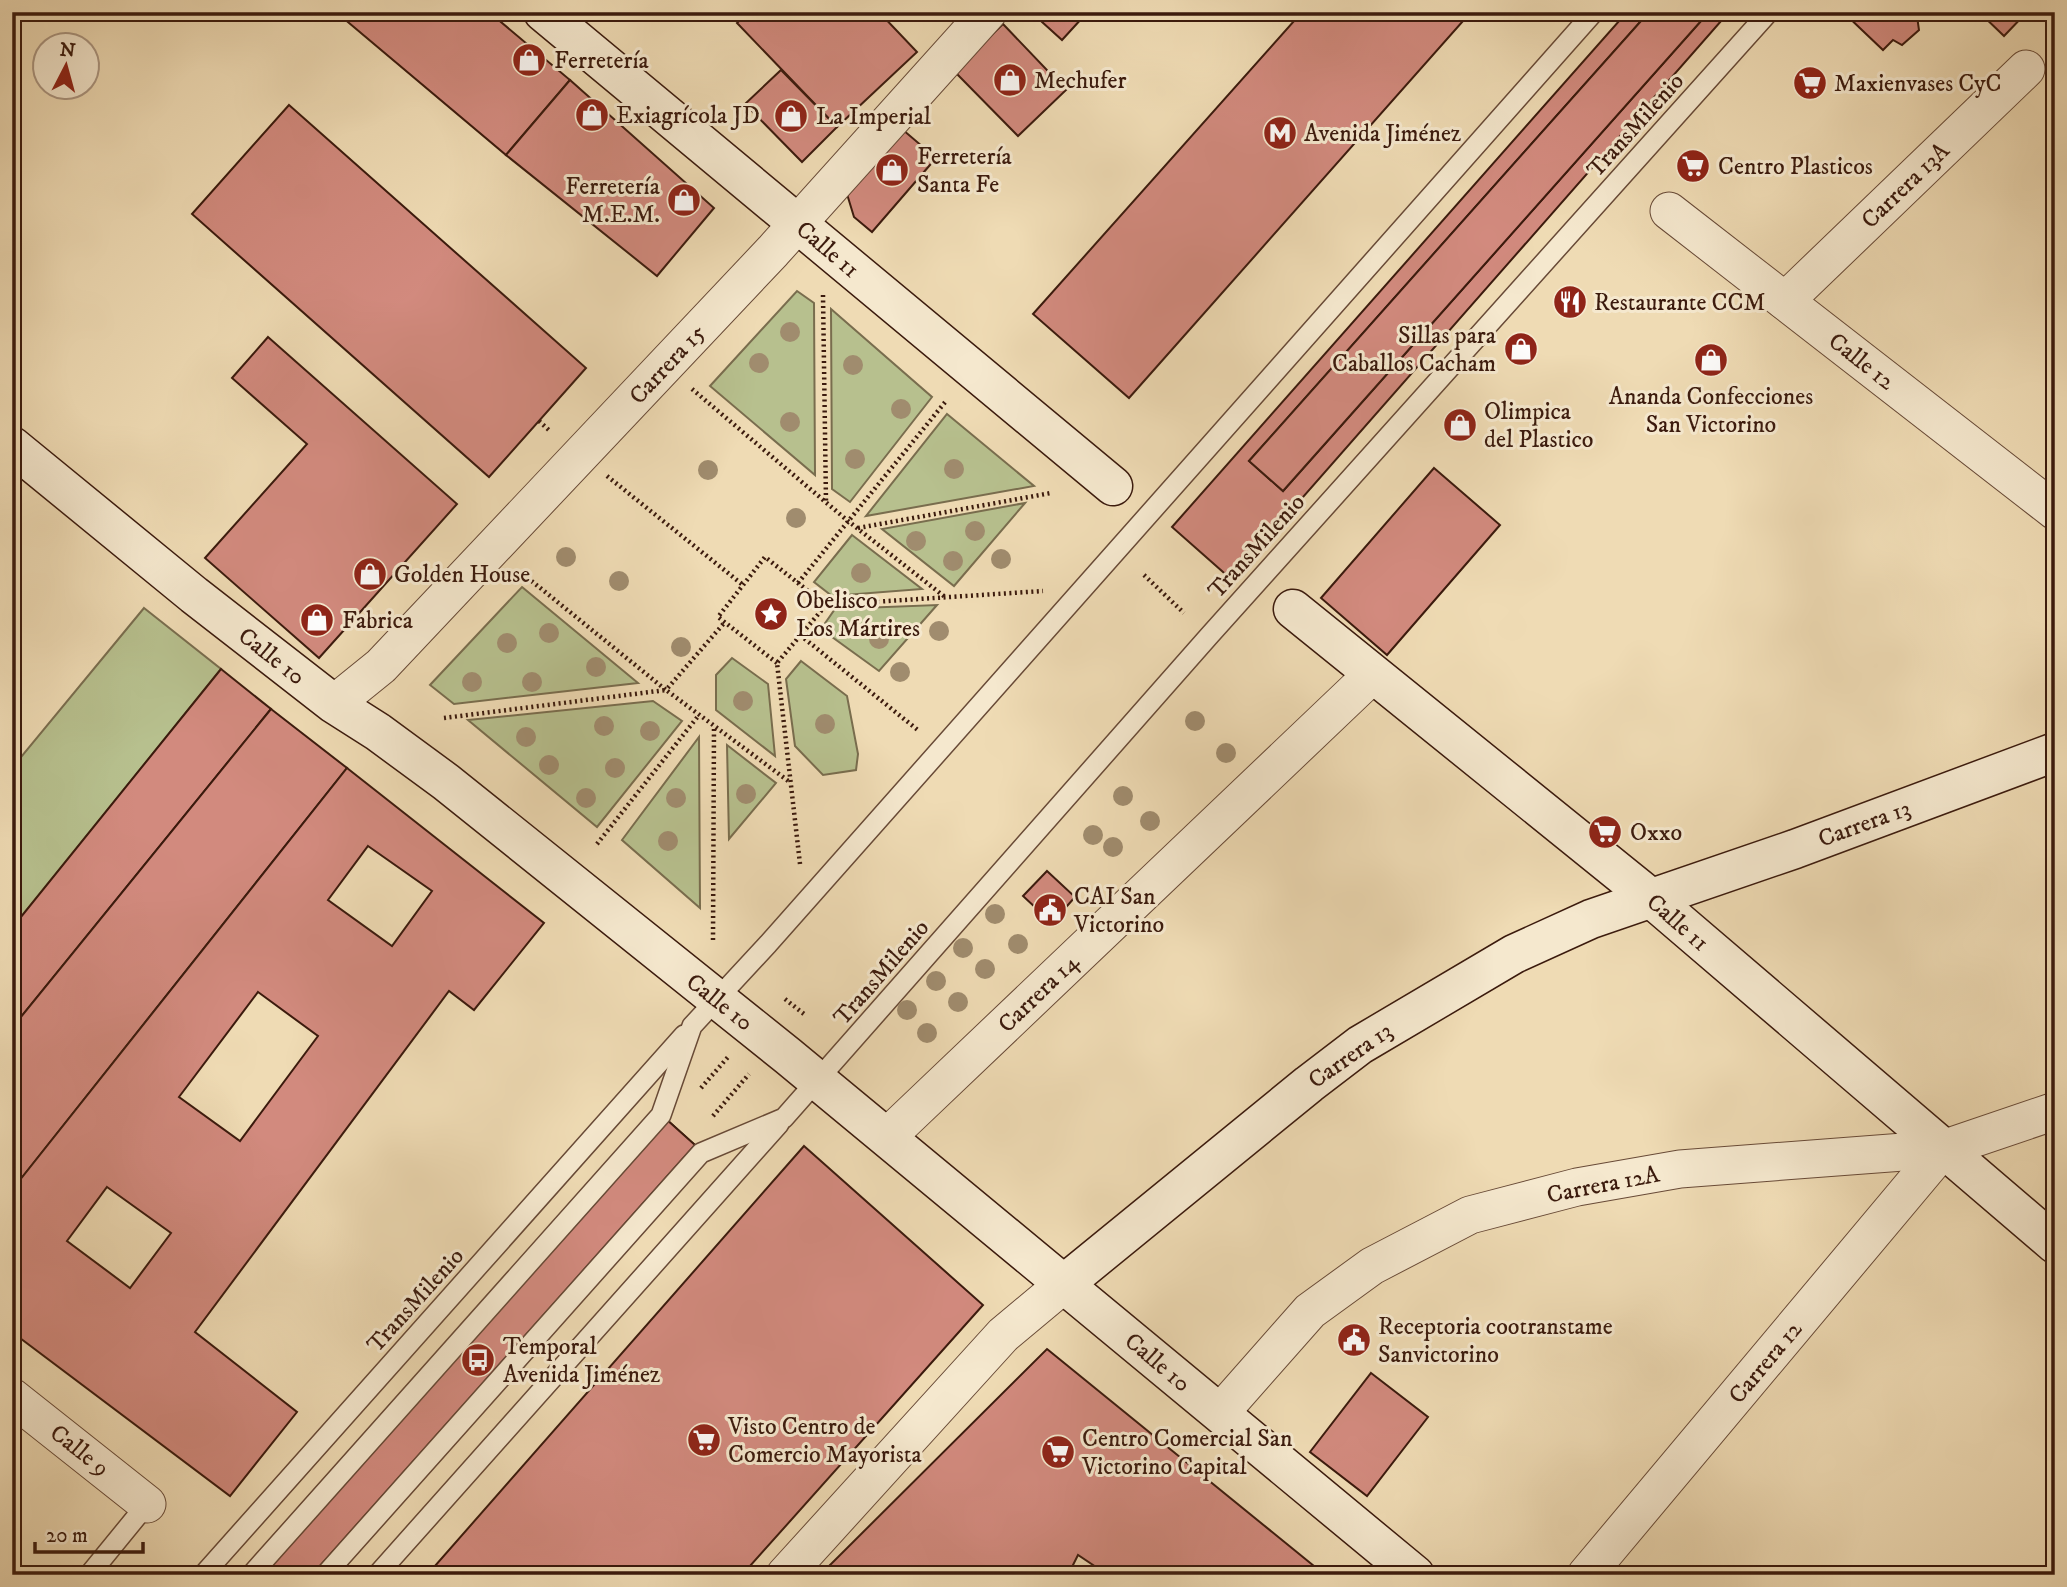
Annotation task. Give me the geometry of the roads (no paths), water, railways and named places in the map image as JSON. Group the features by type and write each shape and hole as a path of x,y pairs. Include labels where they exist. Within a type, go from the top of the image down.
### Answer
{"street":[{"name":"Calle 11","path":"542,12 1112,486"},
{"name":"Carrera 15","path":"334,704 381,667 798,224 988,12"},
{"name":"Carrera 13A","path":"1785,301 2026,69"},
{"name":"Calle 12","path":"1669,211 2055,511"},
{"name":"Calle 10","path":"12,446 194,595 334,704 378,732 446,782 704,1012 818,1080 1415,1575"},
{"name":"Calle 11","path":"1293,609 1652,899 2055,1244"},
{"name":"Carrera 14","path":"887,1137 1373,674"},
{"name":"Carrera 13","path":"785,1575 1003,1335 1308,1084 1360,1045 1514,954 1591,919 2055,751"},
{"name":"Carrera 12A","path":"1220,1413 1310,1311 1372,1266 1470,1215 1577,1186 1680,1169 1943,1149 2055,1111"},
{"name":"Carrera 12","path":"1586,1575 1943,1149"},
{"name":"Calle 9","path":"12,1397 147,1504"}],"lane":[{"name":"TransMilenio","path":"203,1575 704,1012 787,923 1594,12"},
{"name":"TransMilenio","path":"377,1575 1218,625 1769,12"},
{"name":"TransMilenio","path":"251,1575 661,1115 704,1012"},
{"name":"TransMilenio","path":"325,1575 701,1153 784,1118"},
{"path":"89,1575 147,1504"}],"place":[{"name":"Ferretería","path":"529,60"},
{"name":"Mechufer","path":"1010,80"},
{"name":"Maxienvases CyC","path":"1810,83"},
{"name":"Exiagrícola JD","path":"592,115"},
{"name":"La Imperial","path":"791,116"},
{"name":"Avenida Jiménez","path":"1280,133"},
{"name":"Centro Plasticos","path":"1693,166"},
{"name":"Ferretería Santa Fe","path":"892,170"},
{"name":"Ferretería M.E.M.","path":"684,200"},
{"name":"Restaurante CCM","path":"1570,302"},
{"name":"Sillas para Caballos Cacham","path":"1521,349"},
{"name":"Ananda Confecciones San Victorino","path":"1711,360"},
{"name":"Olimpica del Plastico","path":"1460,425"},
{"name":"Golden House","path":"370,574"},
{"name":"Obelisco Los Mártires","path":"771,614"},
{"name":"Fabrica","path":"317,620"},
{"name":"Oxxo","path":"1605,832"},
{"name":"CAI San Victorino","path":"1050,910"},
{"name":"Receptoria cootranstame Sanvictorino","path":"1354,1340"},
{"name":"Temporal Avenida Jiménez","path":"478,1360"},
{"name":"Visto Centro de Comercio Mayorista","path":"704,1440"},
{"name":"Centro Comercial San Victorino Capital","path":"1058,1452"}]}
